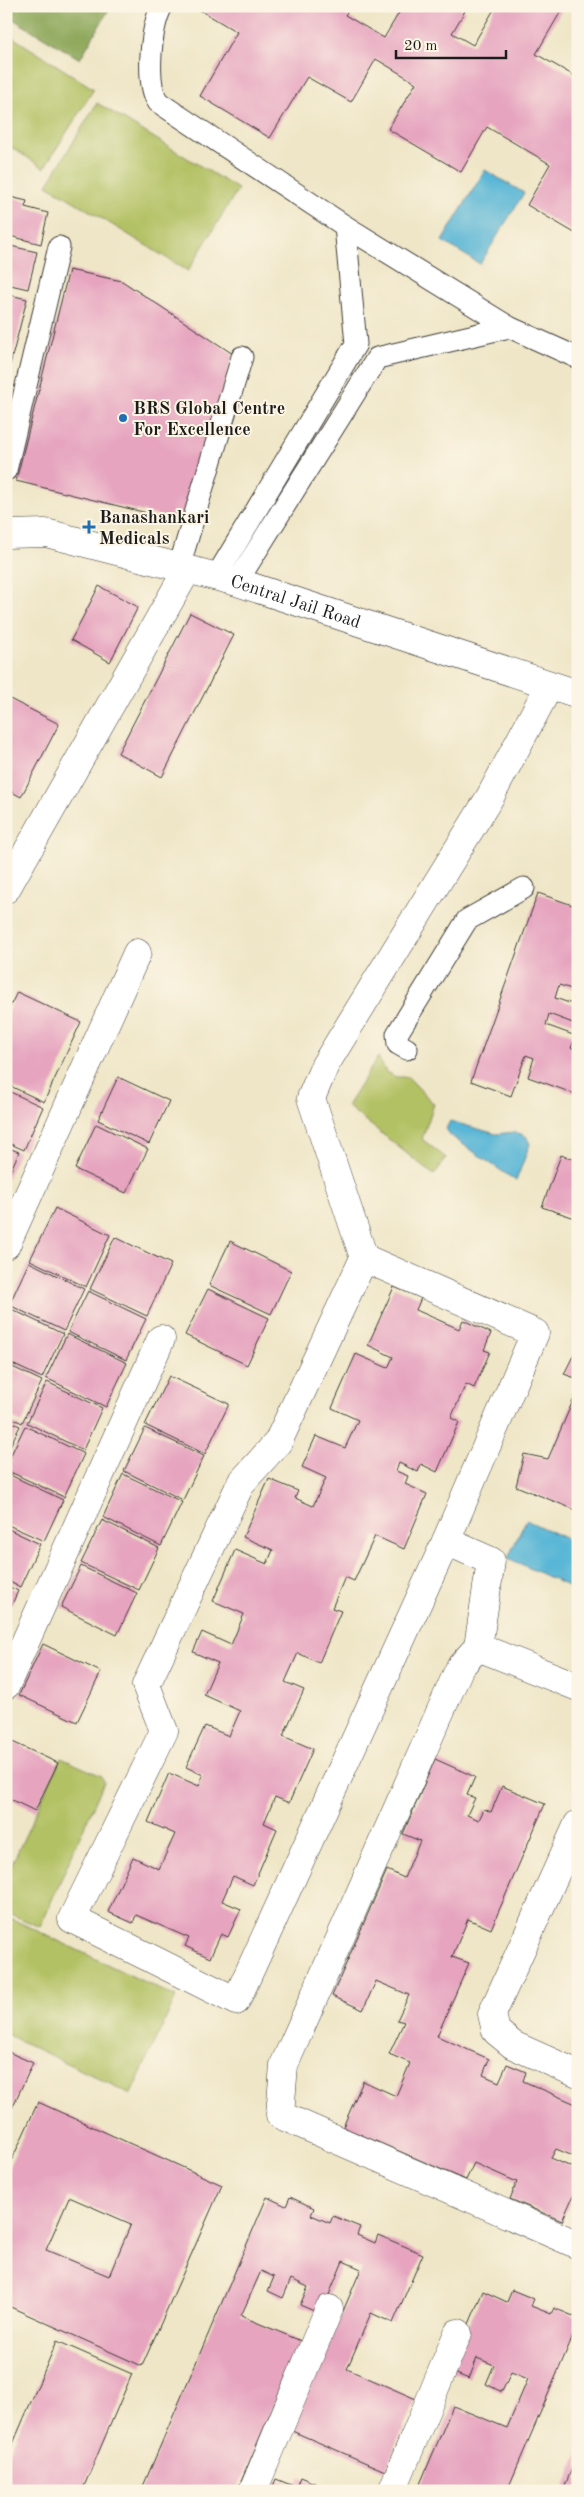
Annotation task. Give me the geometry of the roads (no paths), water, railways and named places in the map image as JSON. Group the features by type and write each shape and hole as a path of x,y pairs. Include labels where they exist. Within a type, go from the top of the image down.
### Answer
{"street":[{"name":"Central Jail Road","path":"6,534 46,533 226,580 578,694"},
{"path":"6,889 183,569"},
{"path":"364,1258 535,1332 446,1541 236,2000 72,1919 164,1731 146,1685 241,1483 278,1442 364,1258 311,1098 325,1066 490,798 550,686"},
{"path":"6,1245 137,953"},
{"path":"6,1685 161,1339"},
{"path":"446,1541 491,1562 478,1647 460,1667 284,2065 280,2115 578,2245"},
{"path":"478,1647 578,1687"},
{"path":"578,1824 492,2014 496,2031 513,2045 578,2074"},
{"path":"253,2491 329,2309"},
{"path":"392,2491 458,2333"}],"lane":[{"path":"162,6 154,30 151,64 152,90 158,102 345,226 509,327 578,358"},
{"path":"226,580 356,344 345,226"},
{"path":"6,470 59,247"},
{"path":"226,580 377,358 509,327"},
{"path":"356,344 377,358"},
{"path":"183,569 242,357"},
{"path":"406,1049 398,1044 397,1034 467,920 524,888"}],"water":[{"path":"485,170 524,193 480,264 442,241"},
{"path":"450,1121 496,1134 515,1132 526,1136 530,1144 516,1181 451,1136 446,1129"},
{"path":"526,1520 578,1544 578,1591 508,1558"}],"place":[{"name":"BRS Global Centre For Excellence","path":"123,418"},
{"name":"Banashankari Medicals","path":"89,527"}]}
